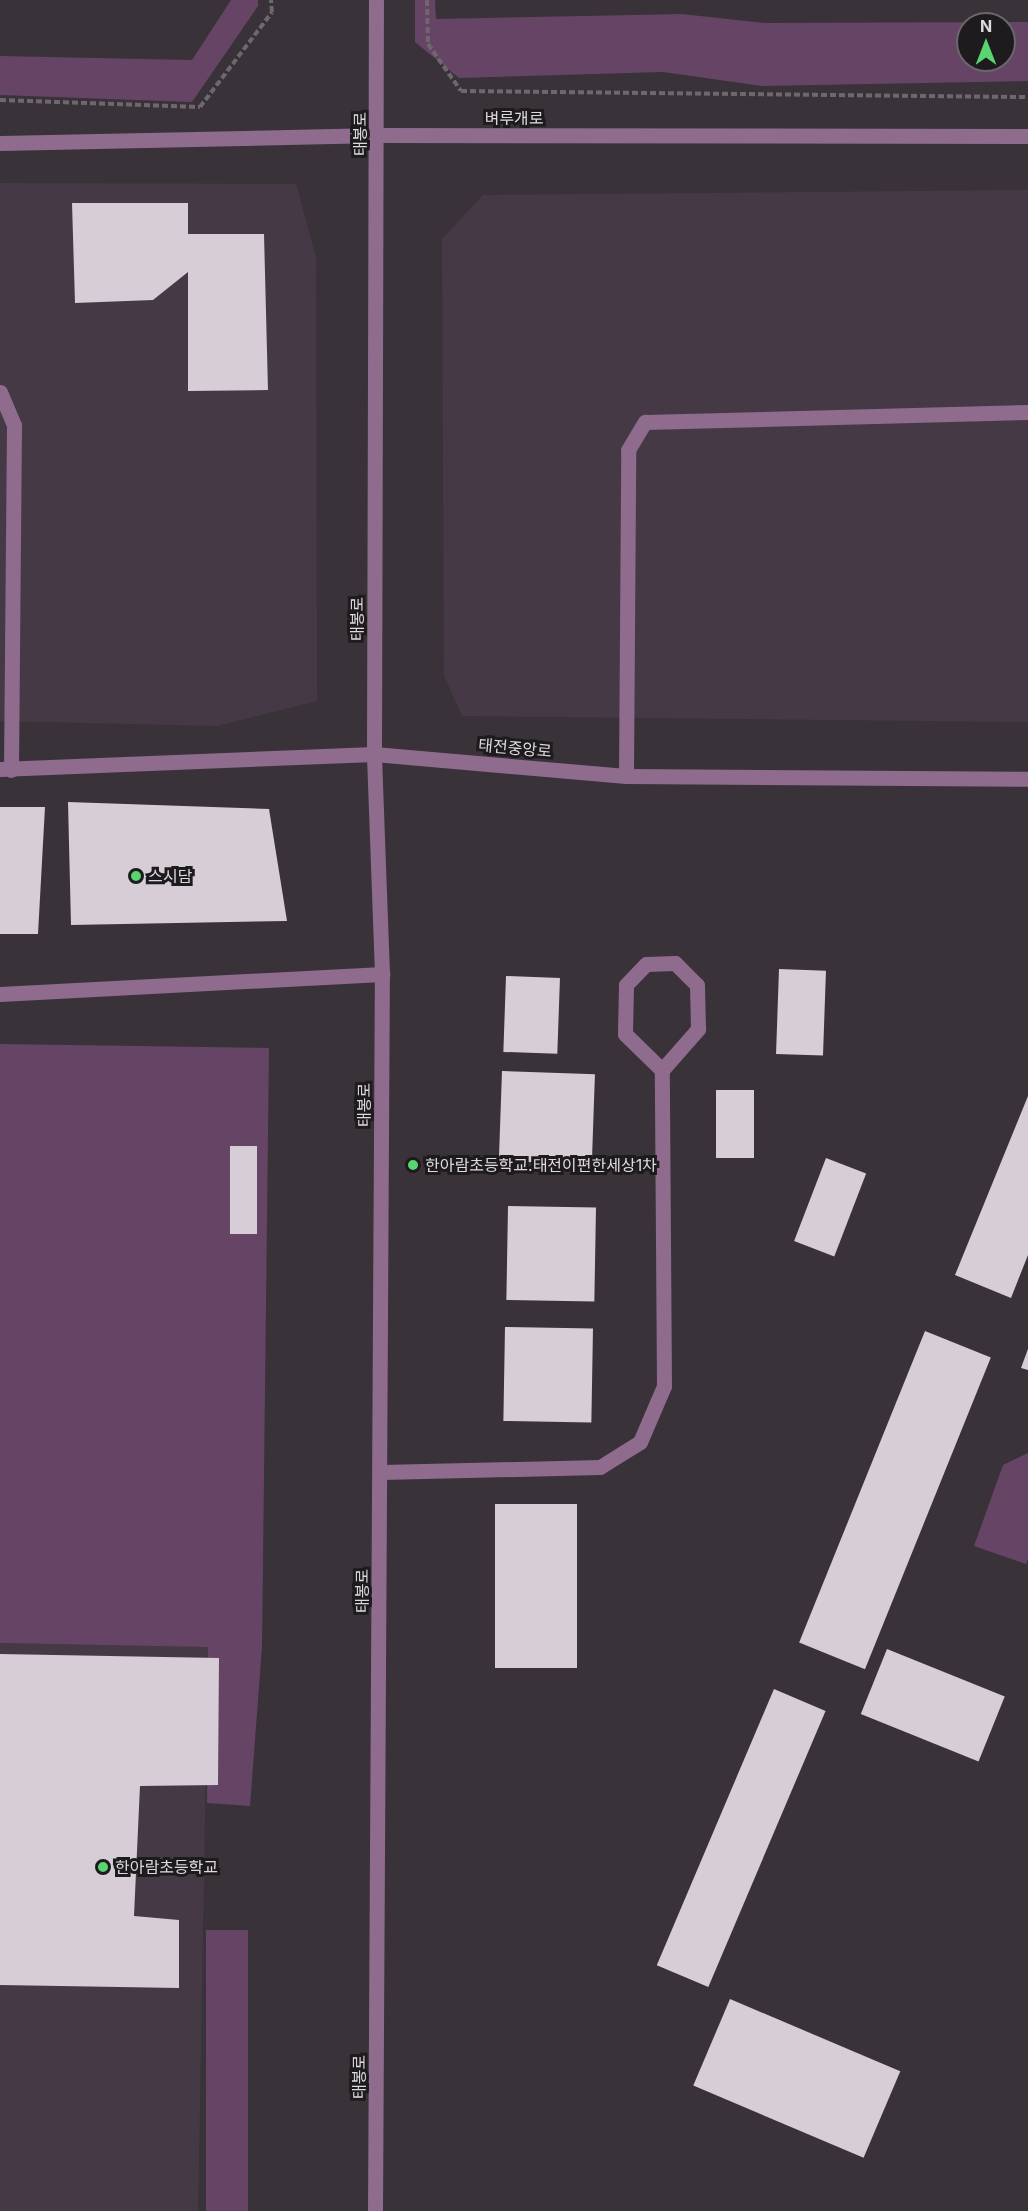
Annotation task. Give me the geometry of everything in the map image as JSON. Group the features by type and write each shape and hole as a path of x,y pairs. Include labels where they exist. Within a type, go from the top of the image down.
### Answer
{"street":[{"name":"태봉로","path":"375,2211 381,1472 382,974 374,754 379,135 376,0"},
{"name":"벼루개로","path":"0,143 379,135 1028,136"},
{"path":"0,392 14,425 5,769"},
{"path":"626,776 628,450 645,422 1028,412"},
{"name":"태전중앙로","path":"5,769 374,754 626,776 1028,779"},
{"path":"381,1472 600,1467 640,1442 664,1386 662,1070 698,1029 697,985 675,963 646,964 626,985 625,1034 662,1070"},
{"path":"0,994 382,974"}],"path":[{"path":"0,100 200,108 272,12 271,0"},
{"path":"427,0 428,44 461,91 1028,98"}],"shaded area":[{"path":"231,0 258,0 258,6 192,102 0,95 0,56 192,60"},
{"path":"415,0 435,0 436,19 682,14 764,23 956,22 956,72 1016,72 1016,22 1028,22 1028,81 762,86 663,72 459,78 415,42"},
{"path":"0,183 296,184 316,257 317,701 217,726 0,721"},
{"path":"1028,190 1028,722 462,716 444,676 442,239 483,195"},
{"path":"0,1044 269,1048 262,1647 250,1806 207,1803 208,1647 0,1643"},
{"path":"1028,1453 1028,1559 1026,1564 974,1546 1003,1465"},
{"name":"한아람초등학교","path":"0,1643 208,1647 198,2211 0,2211"},
{"path":"206,1930 248,1930 248,2211 206,2211"}],"building":[{"path":"72,203 188,203 188,234 264,234 268,390 188,391 188,272 153,300 75,303"},
{"path":"68,802 269,809 287,921 71,925"},
{"path":"0,807 45,807 38,934 0,934"},
{"path":"779,969 826,971 823,1056 776,1054"},
{"path":"506,976 560,978 557,1054 503,1052"},
{"path":"502,1071 595,1074 592,1164 499,1161"},
{"path":"716,1090 754,1090 754,1158 716,1158"},
{"path":"1028,1096 1028,1255 1011,1298 955,1275"},
{"path":"230,1146 257,1146 257,1234 230,1234"},
{"path":"826,1158 866,1173 834,1256 794,1241"},
{"path":"508,1206 596,1208 594,1302 506,1300"},
{"path":"505,1327 593,1329 591,1423 503,1421"},
{"path":"925,1331 991,1358 865,1669 799,1643"},
{"path":"1028,1349 1028,1370 1021,1368"},
{"path":"495,1504 577,1504 577,1668 495,1668"},
{"path":"887,1649 1005,1697 979,1761 861,1714"},
{"path":"0,1654 219,1658 218,1785 140,1786 134,1916 179,1920 179,1988 0,1985"},
{"path":"774,1689 826,1711 708,1987 657,1965"},
{"path":"730,1999 900,2071 864,2158 693,2086"}],"place":[{"name":"스시담","path":"136,876"},
{"name":"한아람초등학교.태전이편한세상1차","path":"413,1165"},
{"name":"한아람초등학교","path":"103,1867"}]}
